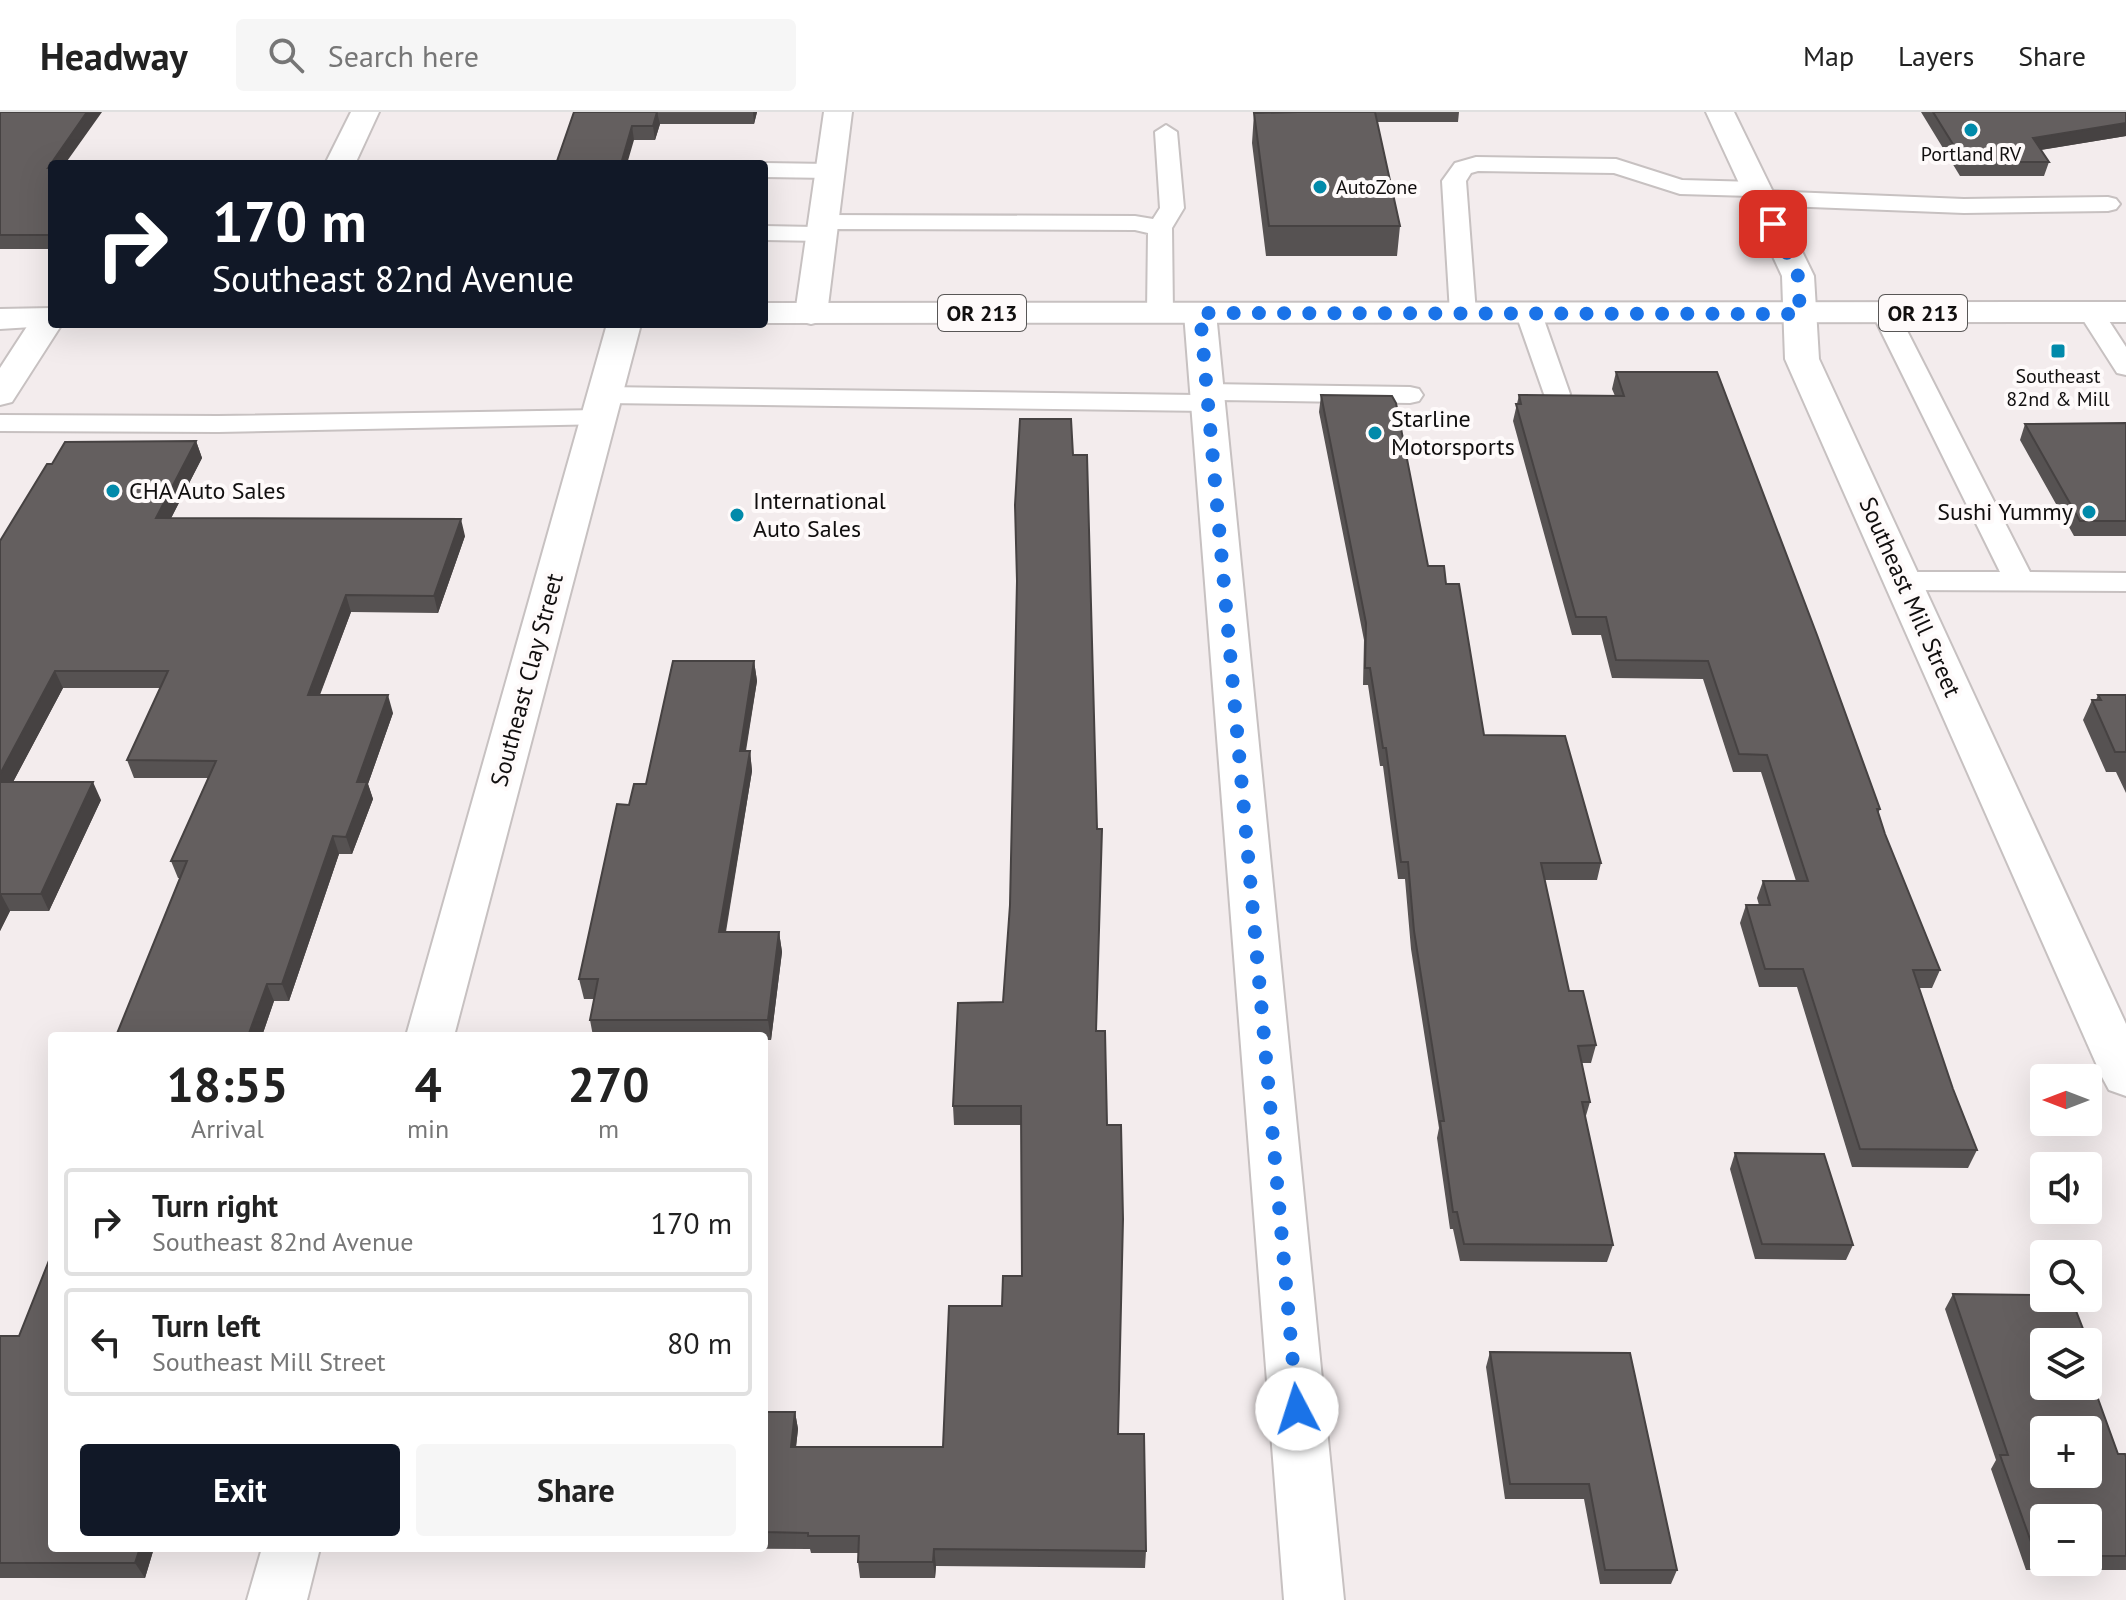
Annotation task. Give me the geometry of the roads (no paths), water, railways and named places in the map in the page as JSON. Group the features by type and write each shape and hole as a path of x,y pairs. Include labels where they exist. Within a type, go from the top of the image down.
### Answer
{"street":[{"path":"342,160 365,112"},
{"path":"811,314 838,112"},
{"name":"Southeast Mill Street","path":"1720,112 1798,276 1802,359 2126,1077"},
{"name":"OR 213","path":"768,313 2126,312"},
{"path":"1180,313 1208,397 1314,1600"},
{"path":"0,319 48,318"},
{"path":"0,395 48,321"},
{"name":"Southeast Clay Street","path":"431,1032 623,328"},
{"path":"277,1600 290,1552"}],"lane":[{"path":"1166,132 1172,208 1160,228 1180,313"},
{"path":"1463,313 1454,181 1463,168 1476,164 1616,166 1680,187 1759,194 1949,205 2108,204"},
{"path":"768,170 830,171"},
{"path":"768,233 822,228 1135,223 1160,228"},
{"path":"2091,312 2126,367"},
{"path":"1885,313 2020,582"},
{"path":"1529,314 1557,394"},
{"path":"0,423 218,424 602,406 1410,395"},
{"path":"1903,581 2126,582"}],"place":[{"name":"Portland RV","path":"1971,130"},
{"name":"AutoZone","path":"1320,187"},
{"name":"Southeast 82nd & Mill","path":"2058,351"},
{"name":"Starline Motorsports","path":"1375,433"},
{"name":"CHA Auto Sales","path":"113,491"},
{"name":"Sushi Yummy","path":"2089,512"},
{"name":"International Auto Sales","path":"737,515"}]}
